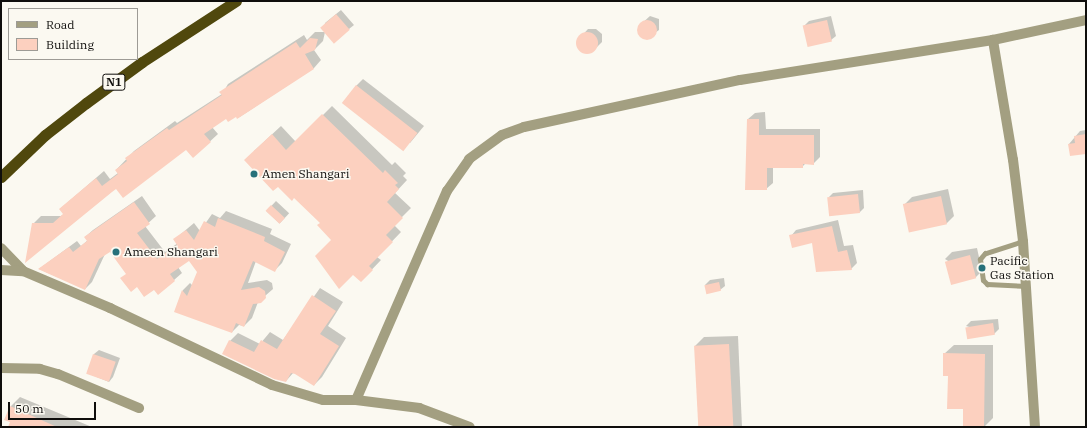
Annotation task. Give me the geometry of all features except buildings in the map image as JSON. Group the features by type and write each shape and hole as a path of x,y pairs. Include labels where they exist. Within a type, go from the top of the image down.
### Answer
{"highway":[{"name":"N1","path":"1,177 45,135 86,103 142,62 236,1"}],"street":[{"path":"356,400 447,191 469,159 502,135 524,126 740,80 993,40 1086,20"},
{"path":"993,40 1013,160 1027,286 1035,427"},
{"path":"1,248 23,271"},
{"path":"1,270 23,271 110,308 272,385 323,400 356,400 419,408 446,423 470,427"},
{"path":"1,368 40,369 58,374 139,408"}],"lane":[{"path":"1022,241 985,253 980,260 983,280 987,284 1027,286"}],"place":[{"name":"Amen Shangari","path":"254,174"},
{"name":"Ameen Shangari","path":"116,252"},
{"name":"Pacific Gas Station","path":"982,268"}]}
